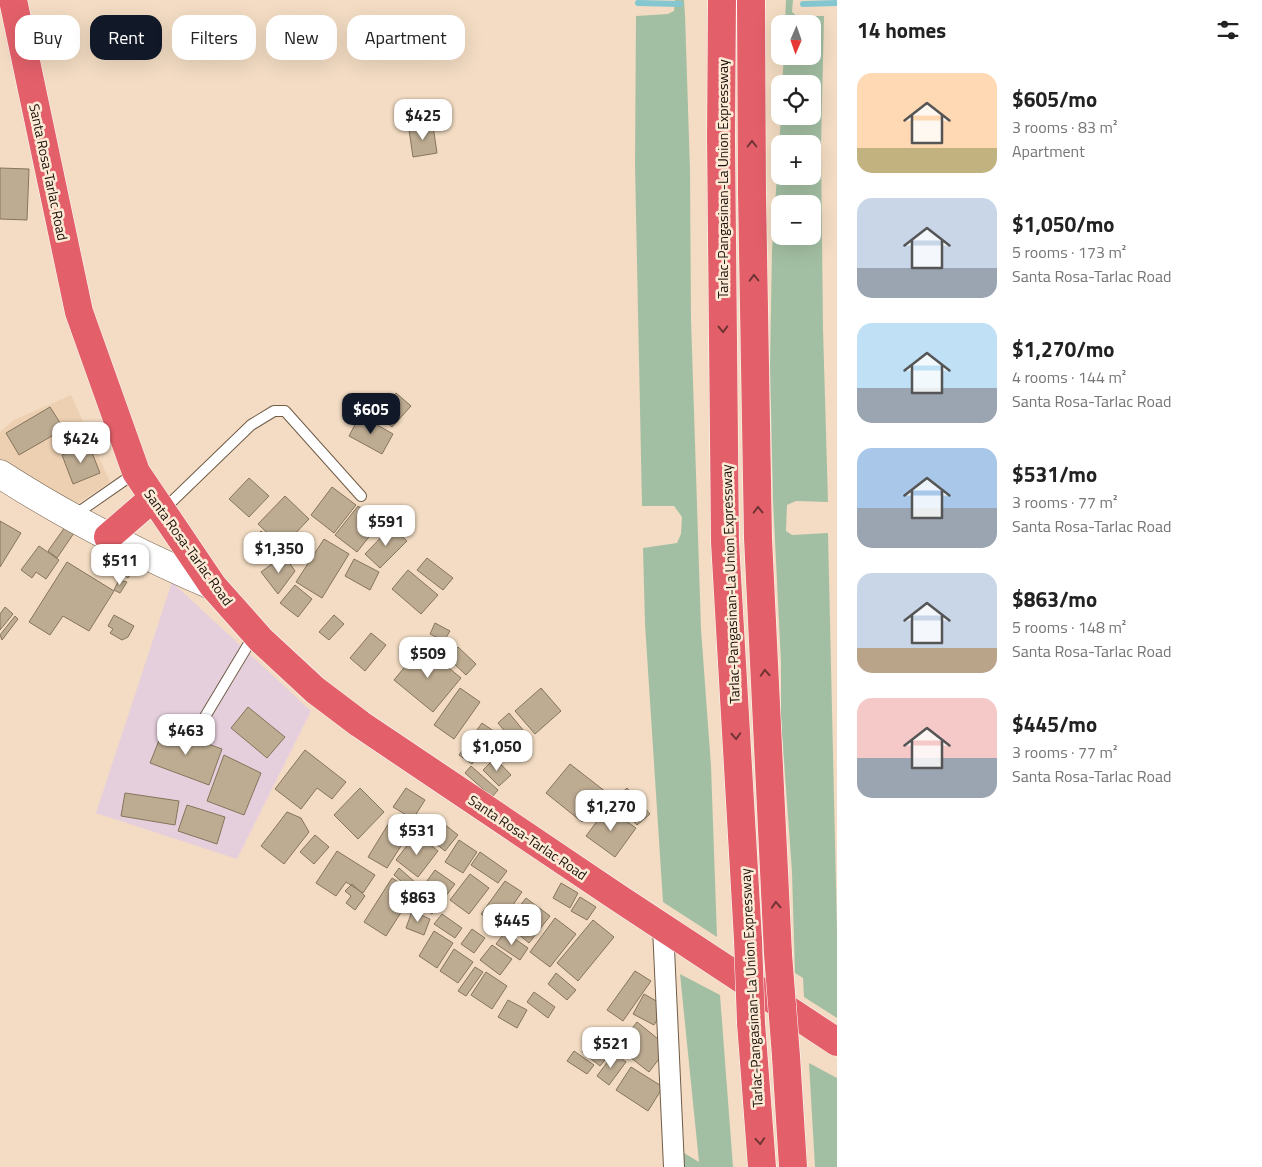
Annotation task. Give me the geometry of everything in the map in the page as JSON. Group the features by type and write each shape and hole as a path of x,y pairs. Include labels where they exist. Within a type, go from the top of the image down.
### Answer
{"highway":[{"name":"Santa Rosa-Tarlac Road","path":"13,0 79,312 136,472 213,586 255,634 315,690 360,724 837,1042"},
{"name":"Tarlac-Pangasinan-La Union Expressway","path":"722,0 721,137 725,542 751,1022 762,1167"},
{"path":"751,0 752,203 758,538 778,954 793,1167"},
{"path":"108,537 157,505"}],"street":[{"path":"0,474 70,518 138,553 213,586"},
{"path":"663,927 674,1167"}],"lane":[{"path":"157,505 251,425 274,411 285,411 361,496"},
{"path":"70,518 136,472"},
{"path":"203,720 255,634"}],"shaded area":[{"path":"71,395 110,482 71,508 0,463 0,432 14,420"},
{"path":"172,582 311,711 237,859 96,813"}],"green space":[{"path":"675,0 684,0 685,15 690,170 691,319 701,629 711,766 717,937 663,902 645,624 643,548 677,543 681,534 682,517 674,506 642,506 635,165 636,16 668,14 674,11"},
{"path":"786,0 793,0 792,12 796,15 785,15"},
{"path":"821,16 824,16 821,146 821,135 780,135 780,125 821,125 821,75 783,75 783,65 821,65"},
{"path":"821,146 823,329 828,502 796,501 787,505 786,531 792,535 828,533 837,930 837,1018 804,997 803,978 795,973 792,872 781,719 781,663 773,500 770,365 772,245 821,245 821,195 776,195 776,185 821,185"},
{"path":"680,974 720,995 733,1167 680,1167 679,1150 699,1162"},
{"path":"809,1063 837,1078 837,1167 815,1167"}],"building":[{"path":"433,126 437,153 413,157 409,130"},
{"path":"0,168 29,169 27,220 0,219"},
{"path":"396,393 411,406 392,427 377,414"},
{"path":"50,407 64,429 19,455 6,433"},
{"path":"360,415 393,434 382,454 349,436"},
{"path":"89,445 100,473 73,484 62,455"},
{"path":"249,478 269,496 249,517 229,499"},
{"path":"332,487 356,505 334,533 311,515"},
{"path":"285,496 309,519 290,539 305,553 297,561 258,524"},
{"path":"358,506 380,523 357,552 335,535"},
{"path":"0,521 21,533 0,567"},
{"path":"65,527 74,533 57,558 48,551"},
{"path":"391,527 407,541 380,568 365,554"},
{"path":"261,531 272,540 255,560 245,551"},
{"path":"324,539 349,554 322,598 296,582"},
{"path":"39,546 59,560 46,579 36,572 32,578 21,570"},
{"path":"116,551 137,566 128,578 107,562"},
{"path":"284,555 295,571 278,594 261,572"},
{"path":"427,558 453,578 443,590 417,570"},
{"path":"354,559 379,572 370,590 345,576"},
{"path":"67,562 114,591 89,631 63,616 50,635 29,622"},
{"path":"408,570 438,595 421,614 392,589"},
{"path":"119,580 127,582 120,593 114,590"},
{"path":"295,585 312,599 298,617 280,603"},
{"path":"5,607 13,614 0,630 0,614"},
{"path":"114,615 134,626 128,637 122,640 110,633 113,629 108,626"},
{"path":"334,615 344,624 329,640 319,632"},
{"path":"15,616 18,619 2,640 0,635"},
{"path":"435,623 450,631 444,641 430,634"},
{"path":"371,633 386,645 365,671 350,658"},
{"path":"422,646 461,678 433,712 394,680"},
{"path":"458,647 476,664 466,675 448,658"},
{"path":"460,688 480,702 454,739 434,725"},
{"path":"541,688 561,711 535,734 515,711"},
{"path":"248,707 285,737 267,758 231,728"},
{"path":"509,713 523,730 512,740 498,723"},
{"path":"482,723 495,732 472,764 459,755"},
{"path":"164,728 222,749 209,785 150,763"},
{"path":"501,733 511,749 499,756 489,742"},
{"path":"305,750 346,782 332,799 317,788 301,809 275,789"},
{"path":"224,755 261,773 244,815 207,801"},
{"path":"495,758 511,775 499,786 483,770"},
{"path":"570,764 606,792 582,822 546,793"},
{"path":"471,766 498,790 492,797 465,773"},
{"path":"360,788 384,812 358,839 334,815"},
{"path":"406,788 425,800 413,819 393,807"},
{"path":"627,788 650,814 637,825 614,800"},
{"path":"125,793 179,801 175,825 121,816"},
{"path":"187,805 225,817 217,844 178,831"},
{"path":"607,808 636,828 615,857 586,836"},
{"path":"287,812 301,818 309,832 284,864 261,846"},
{"path":"392,818 411,830 387,868 368,857"},
{"path":"439,820 458,835 445,851 426,836"},
{"path":"416,834 438,851 418,877 396,860"},
{"path":"315,835 329,847 314,864 300,852"},
{"path":"459,840 477,852 463,873 445,862"},
{"path":"337,851 375,875 363,893 346,882 336,896 316,883"},
{"path":"480,852 507,871 498,883 471,865"},
{"path":"399,868 416,883 410,889 394,875"},
{"path":"435,870 455,884 432,914 413,900"},
{"path":"470,874 489,888 469,914 450,900"},
{"path":"392,878 414,892 386,936 364,922"},
{"path":"505,881 522,892 498,926 481,914"},
{"path":"561,883 578,893 570,908 553,898"},
{"path":"352,884 365,896 355,910 346,903 351,896 345,891"},
{"path":"580,897 596,907 587,920 571,911"},
{"path":"526,898 550,916 529,943 506,924"},
{"path":"412,911 430,919 424,935 406,928"},
{"path":"442,914 462,928 455,938 434,924"},
{"path":"555,918 576,934 550,967 530,952"},
{"path":"593,920 614,937 578,981 557,963"},
{"path":"472,929 485,938 474,953 461,944"},
{"path":"434,931 453,943 437,968 419,956"},
{"path":"505,932 528,948 520,960 496,944"},
{"path":"492,945 512,959 500,975 480,960"},
{"path":"454,949 473,962 458,983 440,971"},
{"path":"475,967 483,972 466,996 458,991"},
{"path":"635,971 651,981 623,1021 607,1010"},
{"path":"486,972 507,986 492,1009 471,995"},
{"path":"556,973 576,990 567,1000 548,984"},
{"path":"534,992 555,1007 548,1018 527,1002"},
{"path":"644,994 665,1006 654,1025 633,1014"},
{"path":"508,1000 527,1010 517,1028 498,1017"},
{"path":"637,1022 668,1047 649,1072 617,1047"},
{"path":"595,1035 614,1049 600,1066 582,1052"},
{"path":"574,1051 594,1065 587,1074 567,1061"},
{"path":"614,1053 626,1062 609,1085 597,1076"},
{"path":"631,1067 663,1087 648,1111 616,1090"}],"waterway":[{"path":"638,3 680,4"},
{"path":"803,4 837,3"}]}
